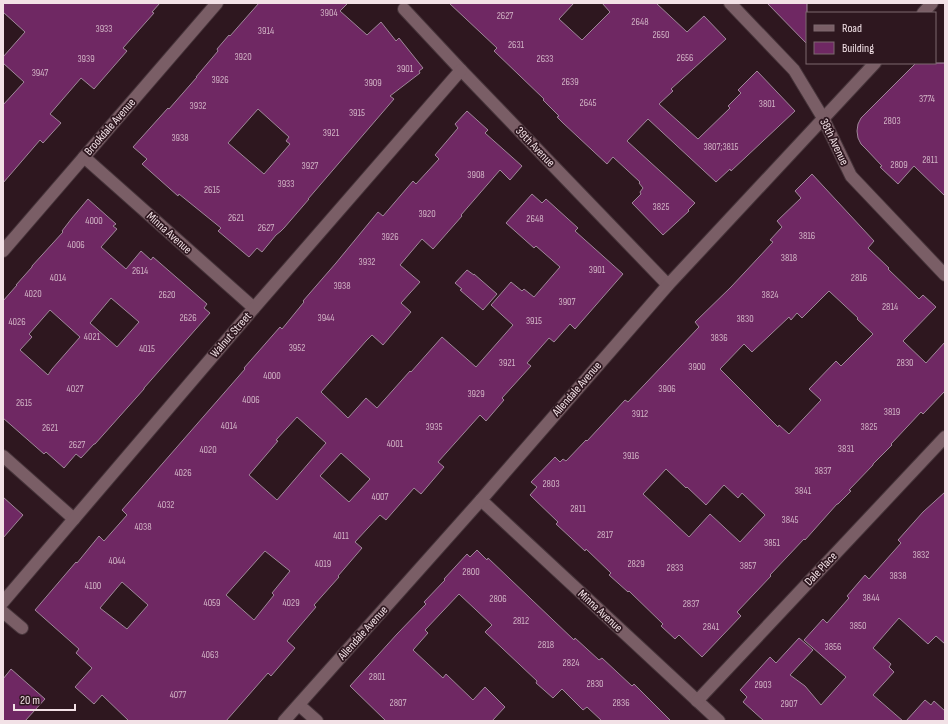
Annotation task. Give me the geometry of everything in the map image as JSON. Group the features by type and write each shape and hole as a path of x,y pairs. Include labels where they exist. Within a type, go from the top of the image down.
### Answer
{"street":[{"name":"Brookdale Avenue","path":"3,251 217,3"},
{"name":"38th Avenue","path":"730,3 794,70 823,118 851,176 945,275"},
{"path":"924,12 932,3"},
{"name":"39th Avenue","path":"404,9 668,285"},
{"name":"Allendale Avenue","path":"284,721 481,500 668,285 875,64"},
{"name":"Walnut Street","path":"3,602 254,308 461,70"},
{"name":"Minna Avenue","path":"84,157 254,308"},
{"name":"Dale Place","path":"697,701 945,437"},
{"path":"3,456 74,519"},
{"name":"Minna Avenue","path":"481,500 719,721"},
{"path":"3,612 22,628"},
{"path":"299,705 317,721"}],"building":[{"path":"3,3 160,3 152,12 154,13 123,48 127,51 94,89 81,78 50,114 61,123 43,143 40,140 3,183 3,105 24,82 3,63 3,57 25,32 3,12"},
{"path":"259,3 348,3 340,11 367,35 381,22 396,41 399,38 423,68 419,71 420,73 390,96 394,99 262,252 257,248 249,257 218,231 221,228 179,194 178,196 142,164 147,159 133,147 197,77 218,51 217,49 229,35 230,36","holes":["258,109 289,137 286,141 290,144 264,174 228,143"]},
{"path":"449,3 574,3 559,19 582,40 610,12 602,3 656,3 687,32 704,16 726,39 671,89 673,91 659,104 698,139 730,108 728,106 741,93 738,90 757,71 795,111 731,171 730,169 716,182 648,119 627,141 695,203 688,210 689,211 663,235 632,203 641,194 640,192 643,188 639,183 640,182 613,157 607,164 563,123 557,117 559,116 543,100 544,99 494,51 497,48"},
{"path":"767,3 807,3 806,43"},
{"path":"945,63 945,196 914,166 898,184 880,167 882,166 861,144 857,131 861,118 915,64"},
{"path":"467,111 488,130 485,133 522,166 510,180 500,170 433,249 422,239 400,265 420,282 401,303 411,312 383,345 372,335 321,392 348,418 366,398 377,408 442,337 476,367 513,325 491,305 511,282 522,291 524,289 534,297 560,267 536,246 534,248 506,223 532,194 542,203 546,199 578,228 575,231 623,274 575,329 570,324 554,342 549,338 527,363 531,366 502,398 504,400 486,421 480,415 438,462 444,467 421,494 414,488 386,520 380,515 355,542 362,548 314,605 316,607 287,641 295,648 271,676 268,673 226,721 129,721 102,695 94,704 75,687 92,668 76,653 79,649 35,610 99,536 104,541 127,515 122,510 280,327 282,329 304,302 303,301 378,212 383,216 413,181 416,184 439,159 435,155 458,128 455,124","holes":["297,417 326,443 277,500 249,475 278,441 276,440","341,453 370,479 349,502 320,476","265,551 290,571 272,593 274,595 254,620 226,595","122,582 148,605 127,629 100,608"]},
{"path":"812,174 874,241 868,248 919,299 923,295 936,307 903,341 926,363 945,342 945,391 923,414 921,412 849,490 851,491 770,575 771,576 737,612 741,616 702,657 679,635 675,639 661,626 663,624 629,591 628,592 609,575 611,573 586,549 585,551 556,524 558,522 530,495 537,487 531,482 555,457 560,462 563,459 566,461 625,400 628,402 699,327 695,322 731,287 773,242 770,240 782,227 777,221 801,198 795,191","holes":["829,291 873,334 841,366 836,361 809,389 821,400 789,434 779,425 778,427 720,369 744,344 752,352 789,317 791,320 797,313 802,318","666,469 706,505 724,485 738,498 742,493 765,515 740,542 710,514 689,537 643,494"]},
{"path":"88,199 116,224 113,226 117,229 101,247 126,269 141,251 151,260 153,257 207,304 204,308 210,313 95,444 81,458 76,454 64,468 46,452 44,454 3,418 3,301 63,232 62,231","holes":["111,298 139,322 117,347 90,323","50,310 80,337 48,375 20,350 32,337 29,334"]},
{"path":"467,270 474,274 497,294 483,310 460,290 462,289 455,283"},
{"path":"945,492 945,644 936,636 928,644 899,618 873,648 891,664 889,667 894,672 873,695 903,721 764,721 743,702 747,697 740,690 770,657 776,663 799,638 813,650 790,675 805,686 821,705 846,677 804,640 823,619 827,623 849,598 847,596 865,575 869,579 901,543 898,540 923,512"},
{"path":"3,497 23,515 3,538"},
{"path":"477,550 487,560 488,558 574,640 575,638 599,660 602,658 632,686 634,684 671,721 602,721 587,707 583,710 562,689 553,698 485,632 492,625 459,594 425,630 428,633 413,650 443,678 446,674 473,700 485,687 505,707 492,721 386,721 350,686 426,604 424,602 467,554 470,557"},
{"path":"11,669 45,699 25,721 3,721 3,679"},
{"path":"925,700 931,705 934,701 945,711 945,721 906,721"}]}
